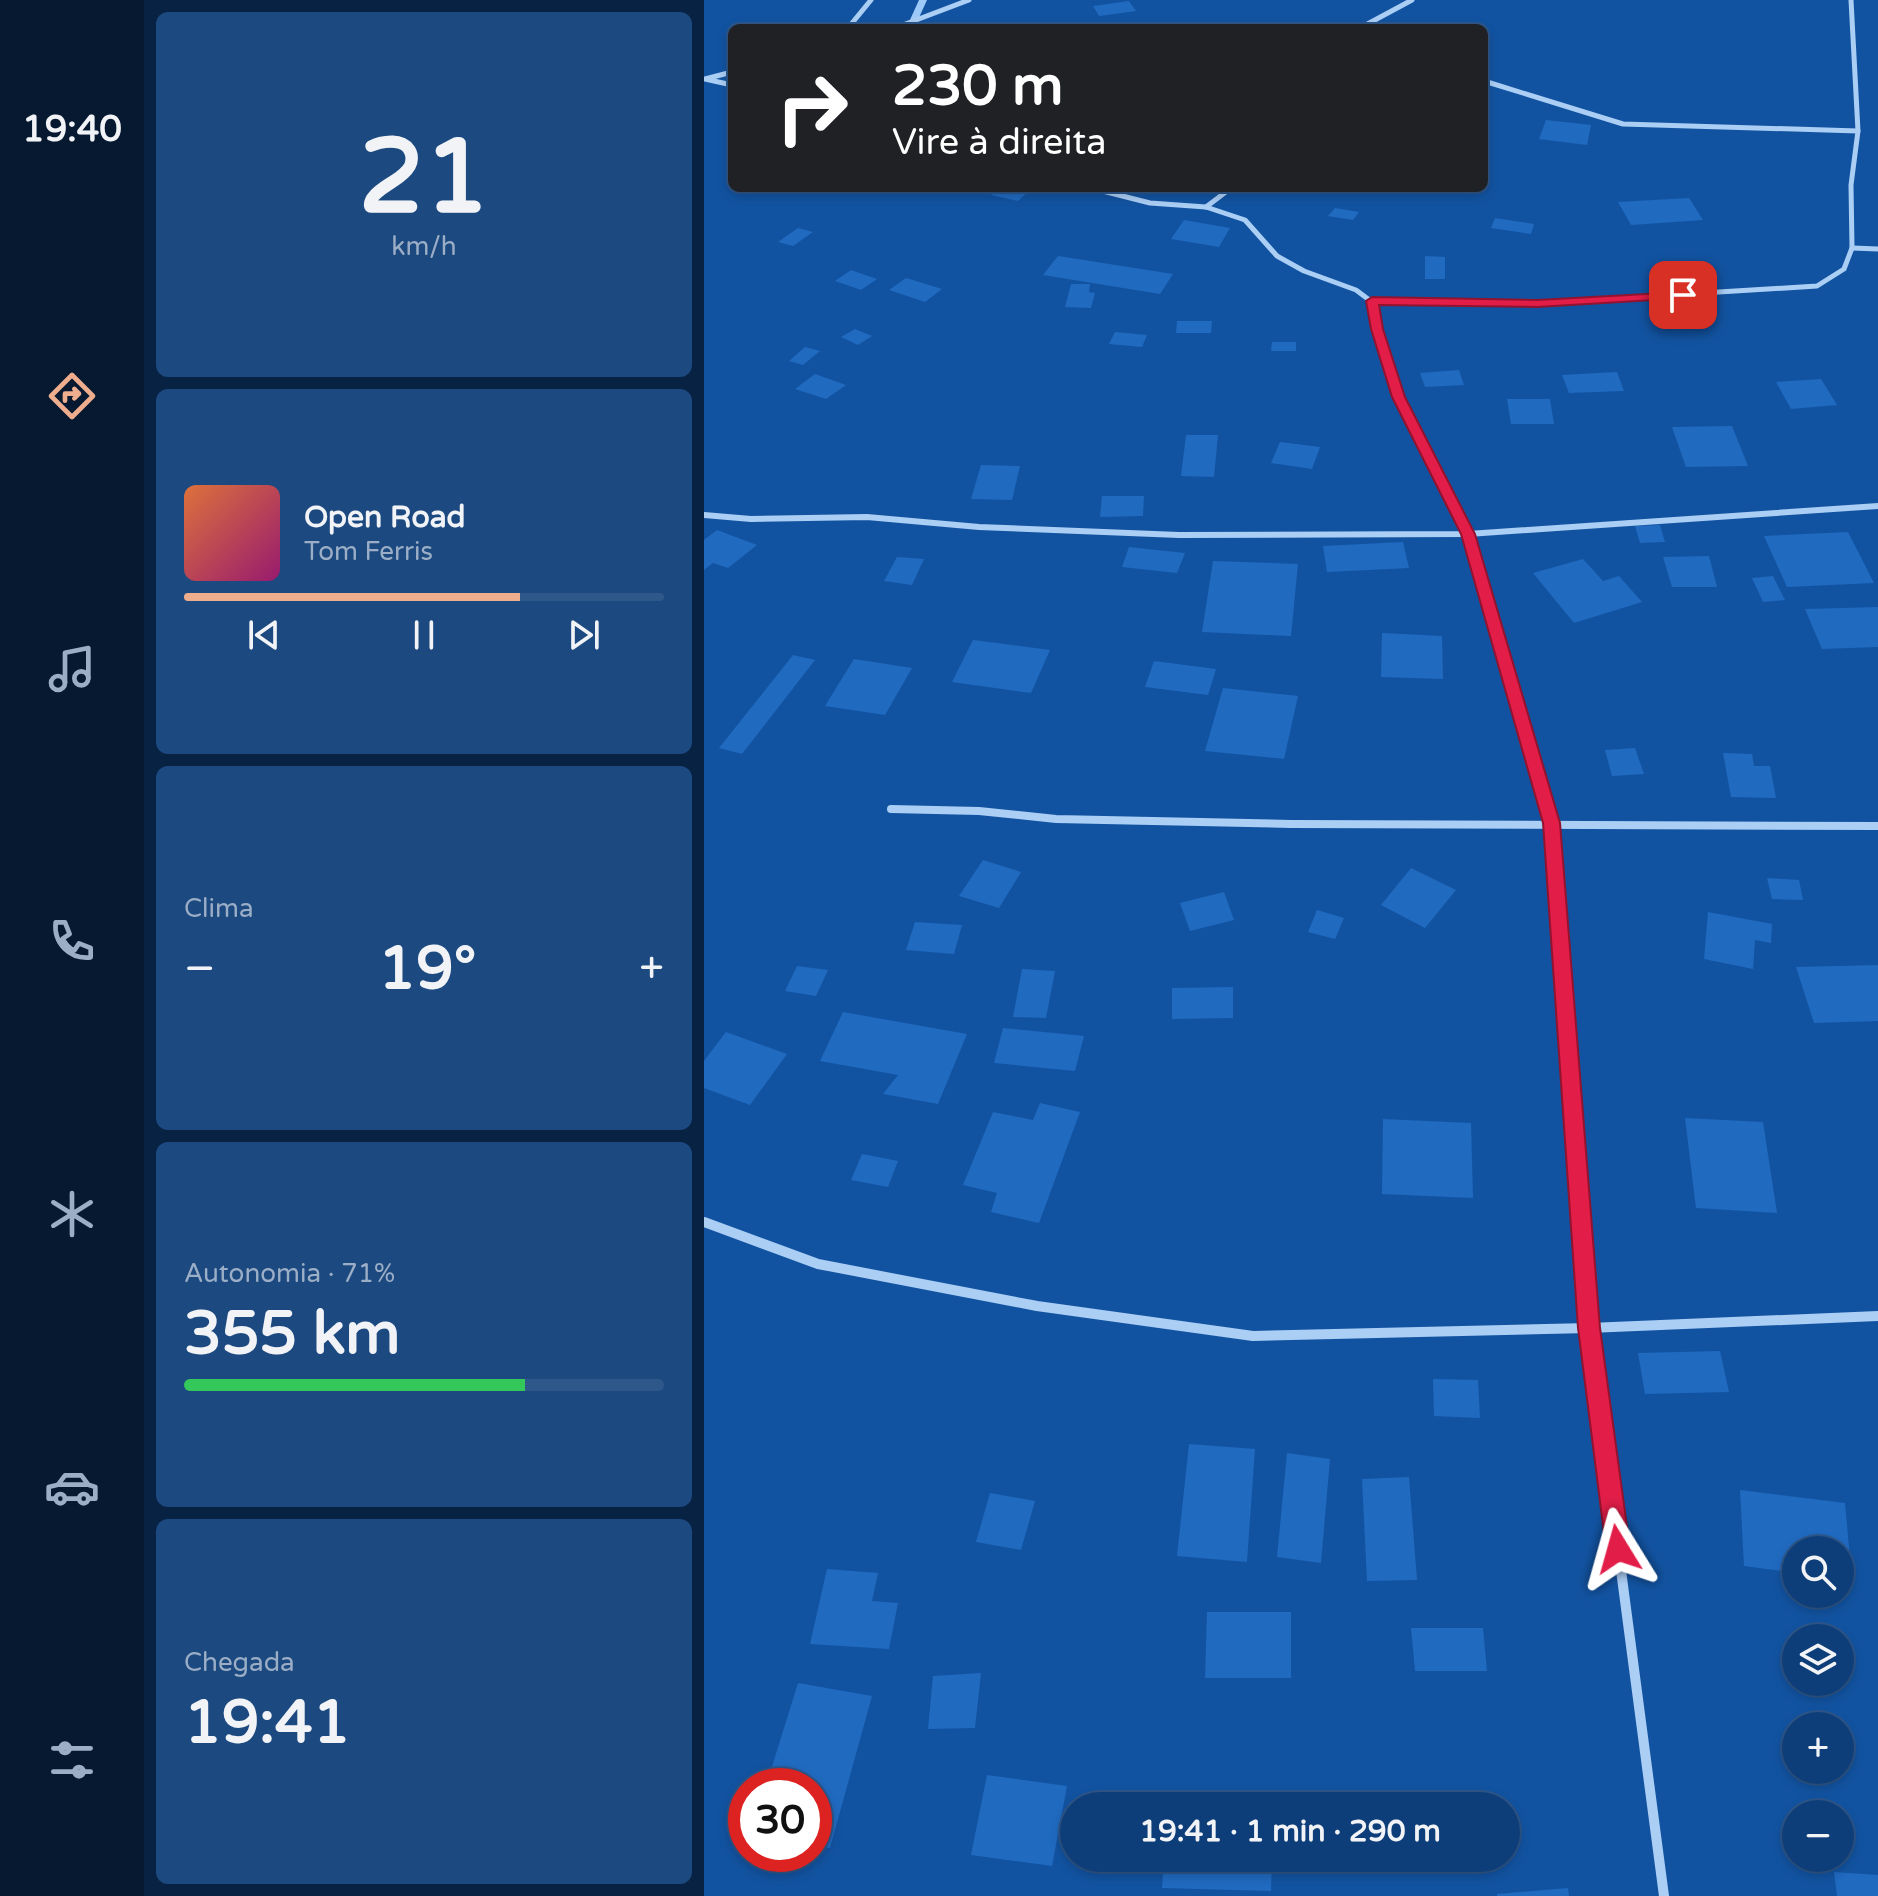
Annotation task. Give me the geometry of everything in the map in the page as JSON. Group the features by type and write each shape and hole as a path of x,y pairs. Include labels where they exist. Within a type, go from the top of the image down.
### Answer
{"street":[{"path":"851,24 871,0"},
{"path":"906,24 969,0"},
{"path":"1367,24 1412,0"},
{"path":"1107,192 1150,203 1206,207 1245,220 1277,256 1304,271 1356,290 1372,301 1537,303 1817,286 1844,269 1852,248 1851,185 1858,131 1851,0"},
{"path":"705,79 728,73"},
{"path":"705,79 728,84"},
{"path":"1488,82 1623,124 1645,127 1699,125 1858,131"},
{"path":"1206,207 1226,192"},
{"path":"1852,248 1878,249"},
{"path":"1372,301 1377,329 1398,397 1468,534 1552,823 1589,1328 1664,1896"},
{"path":"704,515 751,519 867,517 979,527 1179,535 1468,534 1878,506"},
{"path":"891,809 979,811 1056,819 1291,824 1878,826"},
{"path":"704,1222 818,1264 1037,1306 1253,1336 1589,1328 1878,1316"}],"building":[{"path":"1129,1 1136,11 1099,16 1093,6"},
{"path":"1546,120 1591,125 1587,145 1539,139"},
{"path":"994,192 1028,192 1018,201 991,195"},
{"path":"1689,198 1703,220 1631,225 1618,202"},
{"path":"1335,208 1359,212 1353,220 1328,216"},
{"path":"1495,218 1534,224 1531,234 1491,228"},
{"path":"1184,220 1230,228 1219,247 1171,239"},
{"path":"798,228 813,232 793,246 778,242"},
{"path":"1058,256 1173,274 1160,294 1043,275"},
{"path":"1425,256 1445,257 1445,279 1425,279"},
{"path":"851,270 877,279 861,290 835,281"},
{"path":"906,278 942,289 925,302 889,290"},
{"path":"1071,284 1090,284 1089,292 1095,293 1091,308 1065,307"},
{"path":"1177,321 1212,321 1211,333 1176,333"},
{"path":"855,329 872,336 858,345 841,337"},
{"path":"1115,332 1147,335 1142,347 1109,344"},
{"path":"1272,342 1296,342 1296,351 1271,351"},
{"path":"805,347 820,351 803,365 789,361"},
{"path":"1459,370 1464,385 1425,387 1420,373"},
{"path":"1617,372 1624,391 1569,393 1562,375"},
{"path":"815,374 846,385 826,399 795,389"},
{"path":"1821,379 1837,405 1791,409 1776,382"},
{"path":"1507,399 1550,399 1554,424 1511,424"},
{"path":"1732,426 1748,466 1686,467 1672,427"},
{"path":"1186,435 1218,435 1214,477 1181,476"},
{"path":"1280,442 1320,447 1312,469 1271,463"},
{"path":"981,465 1020,466 1012,500 971,499"},
{"path":"1102,496 1144,496 1143,516 1100,517"},
{"path":"1660,525 1665,542 1640,543 1635,526"},
{"path":"717,530 757,545 728,568 713,563 704,570 704,540"},
{"path":"1848,532 1874,583 1787,587 1764,536"},
{"path":"1403,542 1409,568 1327,572 1323,546"},
{"path":"1129,547 1185,553 1177,573 1122,567"},
{"path":"1709,556 1717,587 1672,587 1663,557"},
{"path":"897,557 924,559 912,585 884,581"},
{"path":"1583,559 1603,581 1619,576 1642,602 1574,623 1533,573"},
{"path":"1213,561 1298,564 1291,636 1202,632"},
{"path":"1773,576 1785,600 1763,602 1752,578"},
{"path":"1878,607 1878,647 1822,649 1805,609"},
{"path":"1382,633 1442,636 1443,679 1381,677"},
{"path":"973,640 1050,650 1031,693 952,682"},
{"path":"793,655 815,660 742,754 719,748"},
{"path":"854,659 912,668 885,715 825,706"},
{"path":"1154,661 1216,669 1208,695 1145,687"},
{"path":"1223,688 1298,696 1284,759 1205,751"},
{"path":"1635,748 1644,774 1612,776 1605,750"},
{"path":"1723,753 1752,754 1754,766 1770,766 1776,798 1731,797"},
{"path":"983,860 1021,872 999,908 959,896"},
{"path":"1411,868 1456,890 1425,928 1381,905"},
{"path":"1767,878 1799,880 1803,900 1772,899"},
{"path":"1224,892 1234,920 1190,931 1180,903"},
{"path":"1317,910 1344,918 1335,939 1308,932"},
{"path":"1708,912 1772,924 1771,943 1755,940 1753,969 1704,959"},
{"path":"915,922 962,925 954,954 906,950"},
{"path":"1878,965 1878,1021 1814,1023 1796,967"},
{"path":"797,966 828,970 816,996 785,991"},
{"path":"1022,969 1055,971 1046,1018 1013,1017"},
{"path":"1233,987 1233,1018 1172,1019 1172,988"},
{"path":"843,1012 967,1034 938,1104 883,1094 898,1075 820,1061"},
{"path":"1003,1028 1084,1036 1075,1071 994,1063"},
{"path":"726,1032 787,1054 750,1105 704,1088 704,1061"},
{"path":"1040,1103 1080,1112 1039,1223 991,1212 997,1193 963,1185 993,1112 1033,1120"},
{"path":"1685,1118 1763,1122 1777,1213 1696,1208"},
{"path":"1383,1119 1471,1123 1473,1198 1382,1194"},
{"path":"862,1154 898,1161 888,1187 851,1180"},
{"path":"1720,1351 1729,1392 1645,1394 1638,1353"},
{"path":"1433,1379 1478,1380 1480,1418 1434,1416"},
{"path":"1189,1444 1255,1449 1247,1562 1177,1556"},
{"path":"1287,1453 1330,1459 1321,1563 1277,1557"},
{"path":"1409,1477 1417,1580 1367,1581 1362,1479"},
{"path":"1740,1490 1845,1503 1848,1536 1782,1536 1782,1571 1744,1566"},
{"path":"990,1493 1035,1501 1021,1550 976,1542"},
{"path":"827,1569 878,1573 872,1601 898,1603 889,1649 810,1644"},
{"path":"1207,1612 1291,1612 1291,1678 1205,1678"},
{"path":"1411,1628 1483,1628 1487,1671 1415,1671"},
{"path":"981,1673 975,1728 928,1729 933,1676"},
{"path":"798,1683 872,1696 832,1841 832,1768 772,1768"},
{"path":"987,1775 1067,1786 1066,1792 1060,1792 1060,1823 1052,1866 971,1855"},
{"path":"1163,1872 1272,1872 1271,1891 1162,1888"},
{"path":"1834,1872 1878,1875 1878,1896 1837,1896"},
{"path":"1568,1888 1569,1896 1497,1896 1497,1894"}],"waterway":[{"path":"914,24 923,0"}],"route":[{"path":"1618,1549 1589,1328 1552,823 1468,534 1398,397 1377,329 1372,301 1537,303 1683,295"}]}
